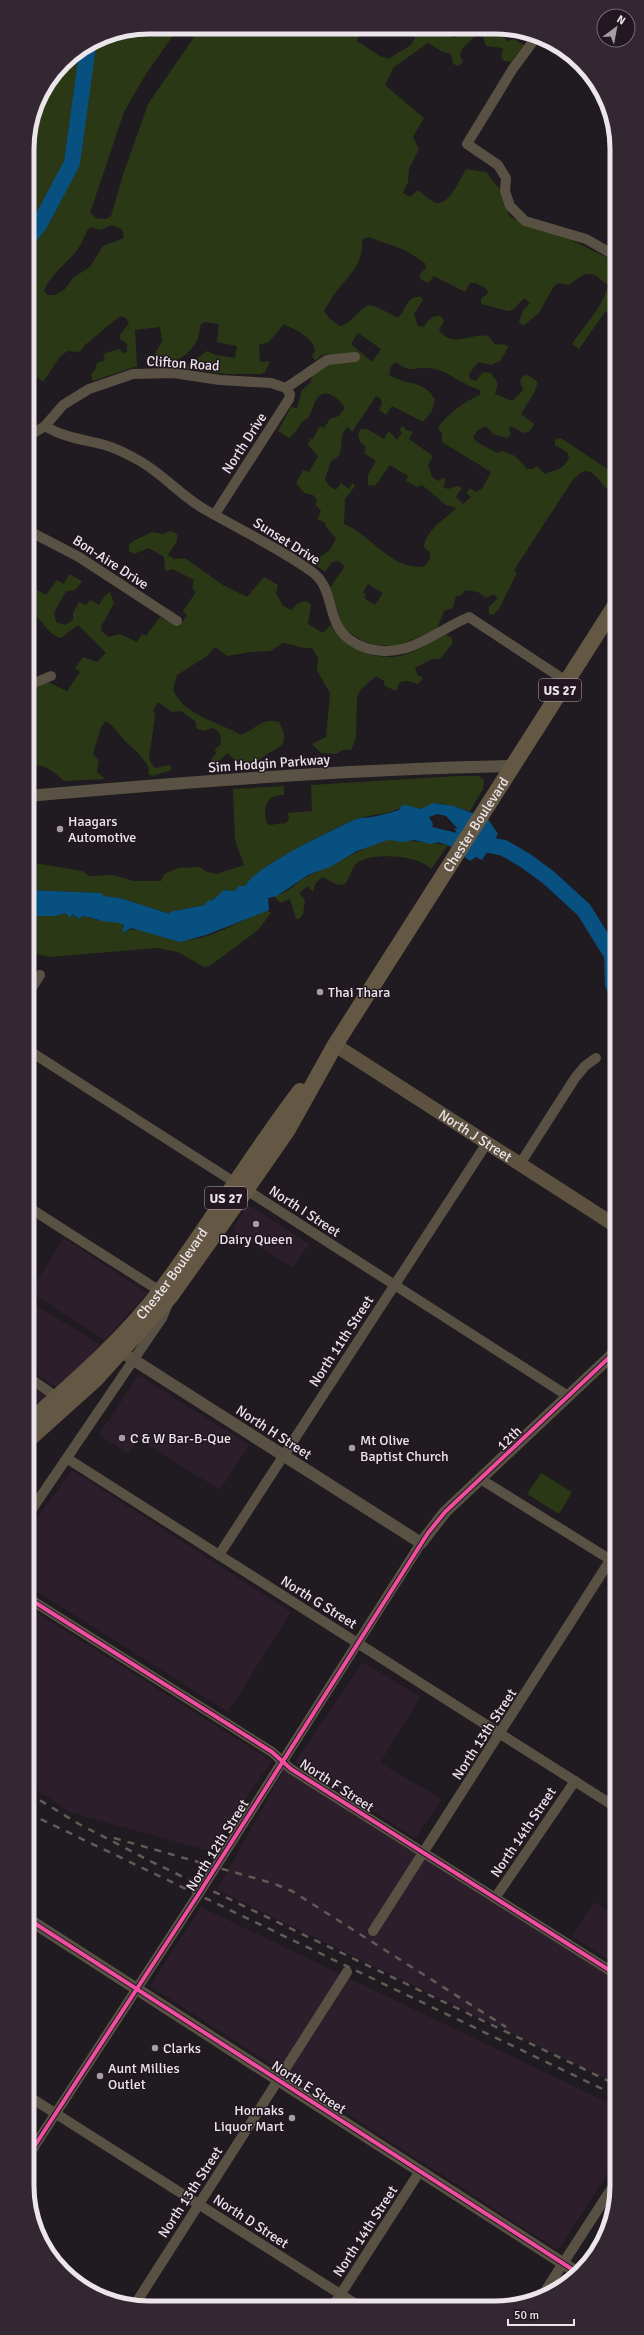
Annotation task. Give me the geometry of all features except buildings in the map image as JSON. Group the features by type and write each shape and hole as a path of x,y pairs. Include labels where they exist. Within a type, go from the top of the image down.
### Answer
{"highway":[{"name":"Chester Boulevard","path":"34,1433 62,1401 116,1349 165,1294 241,1187 275,1124 335,1045 610,613"},
{"name":"Chester Boulevard","path":"34,1419 62,1401"}],"main road":[{"name":"North J Street","path":"335,1045 610,1222"}],"street":[{"path":"534,41 512,70 468,144 498,165 506,178 505,191 510,206 525,221 586,239 610,253"},
{"path":"286,388 327,360 355,357"},
{"name":"Clifton Road","path":"45,426 63,405 89,388 133,374 173,373 220,380 271,383 286,388"},
{"name":"North Drive","path":"215,514 289,400 290,394 286,388"},
{"path":"34,433 45,426"},
{"name":"Sunset Drive","path":"45,426 56,432 110,447 138,460 177,491 274,547 318,577 337,627 344,635 357,644 378,651 398,651 426,641 470,617 566,680"},
{"name":"Bon-Aire Drive","path":"34,534 80,557 177,621"},
{"path":"34,683 50,676"},
{"name":"Sim Hodgin Parkway","path":"34,796 242,779 448,767 509,772"},
{"path":"34,984 40,975"},
{"name":"North I Street","path":"34,1054 568,1396"},
{"path":"520,1164 575,1078 585,1066 596,1058"},
{"name":"North 11th Street","path":"219,1555 487,1143"},
{"path":"34,1211 165,1294"},
{"name":"Chester Boulevard","path":"34,1507 68,1459 162,1318 165,1294"},
{"name":"North H Street","path":"116,1349 134,1359 421,1543"},
{"name":"12th","path":"421,1543 445,1512 482,1480 568,1396 610,1358"},
{"path":"34,1381 62,1401"},
{"name":"North G Street","path":"68,1459 610,1804"},
{"path":"482,1480 610,1559"},
{"name":"North 12th Street","path":"34,2147 137,1989 421,1543"},
{"name":"North 13th Street","path":"374,1931 610,1562"},
{"name":"North F Street","path":"34,1602 272,1752 283,1761 423,1853 610,1970"},
{"name":"North 14th Street","path":"495,1898 575,1781"},
{"name":"North E Street","path":"34,1923 573,2270"},
{"name":"North 13th Street","path":"138,2300 347,1972"},
{"name":"North D Street","path":"34,2100 350,2301"},
{"name":"North 14th Street","path":"336,2301 420,2171"},
{"path":"547,2289 610,2191"}],"shaded area":[{"path":"248,1205 309,1244 293,1268 232,1230"},
{"path":"64,1238 147,1293 105,1340 34,1295 34,1286"},
{"path":"34,1304 100,1345 62,1387 57,1388 34,1372"},
{"path":"138,1375 249,1445 220,1490 138,1439 129,1454 99,1435 108,1421 126,1432 109,1421"},
{"path":"34,1389 44,1395 46,1400 34,1413"},
{"path":"72,1470 291,1612 228,1712 34,1590 34,1522"},
{"path":"34,1611 272,1761 209,1851 69,1812 34,1788"},
{"path":"363,1662 420,1697 380,1763 442,1799 415,1838 295,1762"},
{"path":"285,1768 610,1972 610,2081 217,1890"},
{"path":"594,1902 610,1913 610,1960 572,1936"},
{"path":"201,1907 610,2104 610,2170 558,2250 150,1986"}],"green space":[{"path":"174,34 146,74 124,112 90,213 96,218 106,219 111,216 122,178 148,104 196,34 360,34 357,41 380,56 388,59 411,45 415,38 413,34 448,34 455,38 457,34 477,34 462,49 460,56 463,62 458,66 453,64 451,54 441,51 428,43 394,67 385,85 424,118 413,137 419,149 409,169 408,182 403,193 410,197 418,190 434,202 441,203 450,196 466,169 486,172 502,192 509,216 527,226 555,232 610,259 610,312 605,312 579,349 572,344 596,312 607,290 608,285 595,275 585,274 568,285 558,283 554,286 539,313 523,326 519,322 523,310 530,303 524,298 513,310 508,311 481,304 481,299 488,293 487,289 475,283 470,283 465,292 434,276 428,283 422,280 419,275 426,268 425,263 405,250 368,237 362,240 361,256 355,269 334,294 324,311 329,318 340,326 351,320 368,305 377,307 398,318 412,298 421,297 423,300 414,314 418,326 424,327 431,318 441,316 444,321 439,330 444,336 450,339 488,336 495,344 507,345 508,348 500,361 491,365 478,362 469,374 470,379 476,381 483,372 491,373 498,383 495,394 512,401 523,390 520,381 523,376 528,375 538,382 534,393 521,414 534,424 530,431 524,433 511,426 509,429 511,434 508,438 493,434 486,426 477,431 473,437 477,442 497,453 503,451 515,456 527,469 532,469 537,466 545,474 562,467 569,457 567,452 555,445 555,439 561,438 610,471 610,491 589,471 582,472 572,481 514,570 517,573 499,609 493,615 489,614 489,607 498,598 493,594 486,598 478,592 465,590 462,595 456,596 453,608 444,611 437,629 398,646 375,645 363,641 344,629 330,588 345,566 338,561 332,562 325,572 312,562 330,550 336,538 326,527 325,523 317,519 321,511 316,505 317,500 313,495 304,493 296,483 303,470 309,472 318,456 308,445 310,438 312,440 320,426 324,428 330,419 339,416 345,408 343,404 332,395 323,394 316,400 308,418 292,436 289,438 278,431 291,407 297,408 302,390 311,382 314,372 330,363 328,354 322,355 315,361 312,356 315,351 314,346 303,334 284,324 269,342 259,345 260,362 270,361 265,372 261,374 226,374 183,369 207,351 215,355 235,358 237,346 217,342 219,324 205,322 201,324 196,342 190,351 174,362 168,359 160,365 153,366 150,363 162,341 160,327 135,330 137,366 93,381 91,374 95,370 97,363 105,360 103,354 119,349 123,353 127,352 127,344 121,340 119,336 129,323 126,318 120,316 85,345 80,352 67,351 59,358 43,382 38,377 34,381 34,142 38,119 49,92 58,79 73,63 92,49 119,38 134,35","holes":["111,225 122,229 124,238 103,246 90,267 74,277 64,290 55,295 48,295 44,291 47,285 78,249 90,227 101,230","358,333 381,349 372,362 351,344","395,362 409,369 427,368 438,370 481,391 480,395 451,413 438,428 442,434 442,442 491,472 482,489 476,492 470,488 466,493 471,497 463,504 456,497 462,488 458,486 448,489 443,487 446,480 443,478 438,481 432,477 428,465 433,456 409,439 413,432 406,430 404,426 399,429 402,433 397,440 389,431 384,439 367,429 361,429 358,434 360,442 366,447 364,453 376,461 368,475 368,485 375,486 390,465 408,476 406,481 417,487 422,485 446,505 456,508 428,535 424,547 430,553 430,558 425,566 402,564 354,529 344,524 345,499 355,486 352,483 349,489 341,483 336,490 329,486 325,479 331,461 336,458 341,450 344,431 348,427 352,432 376,396 380,398 382,403 379,410 386,415 392,406 423,422 432,411 435,400 431,393 420,386 389,375 391,366","368,584 383,593 375,605 364,598 366,595 363,592"]},
{"path":"482,34 503,35 507,41 514,39 524,45 511,62 504,61 501,57 503,48 486,46"},
{"path":"170,531 177,534 177,541 168,555 174,559 185,558 223,585 247,597 264,577 278,585 276,593 283,606 291,610 297,604 305,601 311,604 308,624 323,633 331,624 342,639 350,646 370,654 391,657 400,656 423,647 446,635 451,637 453,643 440,659 432,659 415,668 417,674 423,678 418,684 407,681 400,682 396,691 385,686 384,681 376,676 361,689 357,698 356,738 351,750 343,750 336,754 321,753 312,744 326,737 330,693 317,671 318,658 312,648 304,648 283,643 270,651 251,652 227,656 215,647 207,656 177,675 173,690 178,699 193,712 241,735 268,721 279,722 284,735 281,745 247,766 238,763 227,753 219,761 212,762 212,757 216,754 215,749 221,744 221,736 218,731 213,728 203,731 196,728 196,722 181,711 172,712 158,702 153,710 155,716 149,759 155,768 170,765 172,770 152,776 148,774 149,768 141,757 106,721 101,727 93,754 99,761 97,772 105,779 64,781 50,770 42,766 34,766 34,687 48,682 67,691 80,672 75,668 83,657 97,662 106,653 78,625 61,638 49,631 34,615 34,588 46,595 57,580 64,584 69,574 82,581 76,589 66,591 54,613 56,622 65,625 73,620 73,613 79,602 86,605 90,600 99,605 105,595 110,592 114,603 102,625 101,631 109,637 120,634 137,642 142,634 146,636 160,617 179,627 187,615 183,611 196,592 192,588 194,580 173,569 165,571 164,557 149,548 134,554 129,551 129,545 131,543 151,532 163,534"},
{"path":"457,776 479,776 484,780 483,789 470,811 451,807 442,803 418,809 406,805 393,811 354,820 277,860 262,870 245,886 235,891 226,890 205,905 169,912 170,914 120,898 104,896 101,893 34,890 34,863 82,871 90,876 113,875 133,881 161,881 164,874 179,868 199,867 207,872 217,874 244,865 235,840 233,789 284,786 284,795 273,797 267,803 265,815 269,825 286,823 289,819 288,813 312,811 311,785"},
{"path":"388,840 448,845 431,869 425,864 406,858 383,856 373,857 357,863 345,884 338,885 322,877 315,884 313,892 308,886 299,893 305,900 303,914 299,919 296,919 290,899 280,903 273,895 284,893 311,874 366,848"},
{"path":"267,910 271,913 258,930 211,965 204,967 178,952 157,948 50,957 34,953 34,916 55,916 66,913 70,919 72,914 80,919 83,916 102,921 119,922 124,925 122,932 128,930 142,930 169,939 188,940 211,935"},
{"path":"541,1473 572,1492 559,1514 527,1494"}],"water":[{"path":"433,803 454,806 488,819 498,834 482,860 476,857 470,861 450,846 438,842 431,844 414,840 404,842 388,840 357,851 330,867 308,875 277,896 268,898 269,910 206,935 180,942 131,928 122,933 124,925 102,921 91,917 83,916 79,919 72,914 70,919 66,913 55,916 34,916 34,890 101,893 104,896 120,898 170,914 169,912 205,905 207,901 213,900 224,890 235,891 239,886 245,886 251,878 277,860 328,832 356,819 392,812 399,810 401,806 406,805 421,809","holes":["438,814 446,816 458,829 454,828 457,833 432,827 433,824 429,817"]}],"waterway":[{"path":"34,231 39,225 72,163 87,52"},
{"path":"470,841 504,848 526,861 548,877 584,910 610,952"}],"railway":[{"path":"34,1797 79,1824 152,1862 610,2082"},
{"path":"34,1816 610,2093"},
{"path":"114,1838 272,1883 292,1891 506,2027"}],"cycle path":[{"path":"34,2147 198,1895 428,1533 445,1512 610,1357"},
{"path":"34,1602 272,1752 291,1769 610,1971"},
{"path":"34,1923 573,2270"}],"place":[{"name":"Haagars Automotive","path":"60,829"},
{"name":"Thai Thara","path":"320,992"},
{"name":"Dairy Queen","path":"256,1224"},
{"name":"C & W Bar-B-Que","path":"122,1438"},
{"name":"Mt Olive Baptist Church","path":"352,1448"},
{"name":"Clarks","path":"155,2048"},
{"name":"Aunt Millies Outlet","path":"100,2076"},
{"name":"Hornaks Liquor Mart","path":"292,2118"}]}
